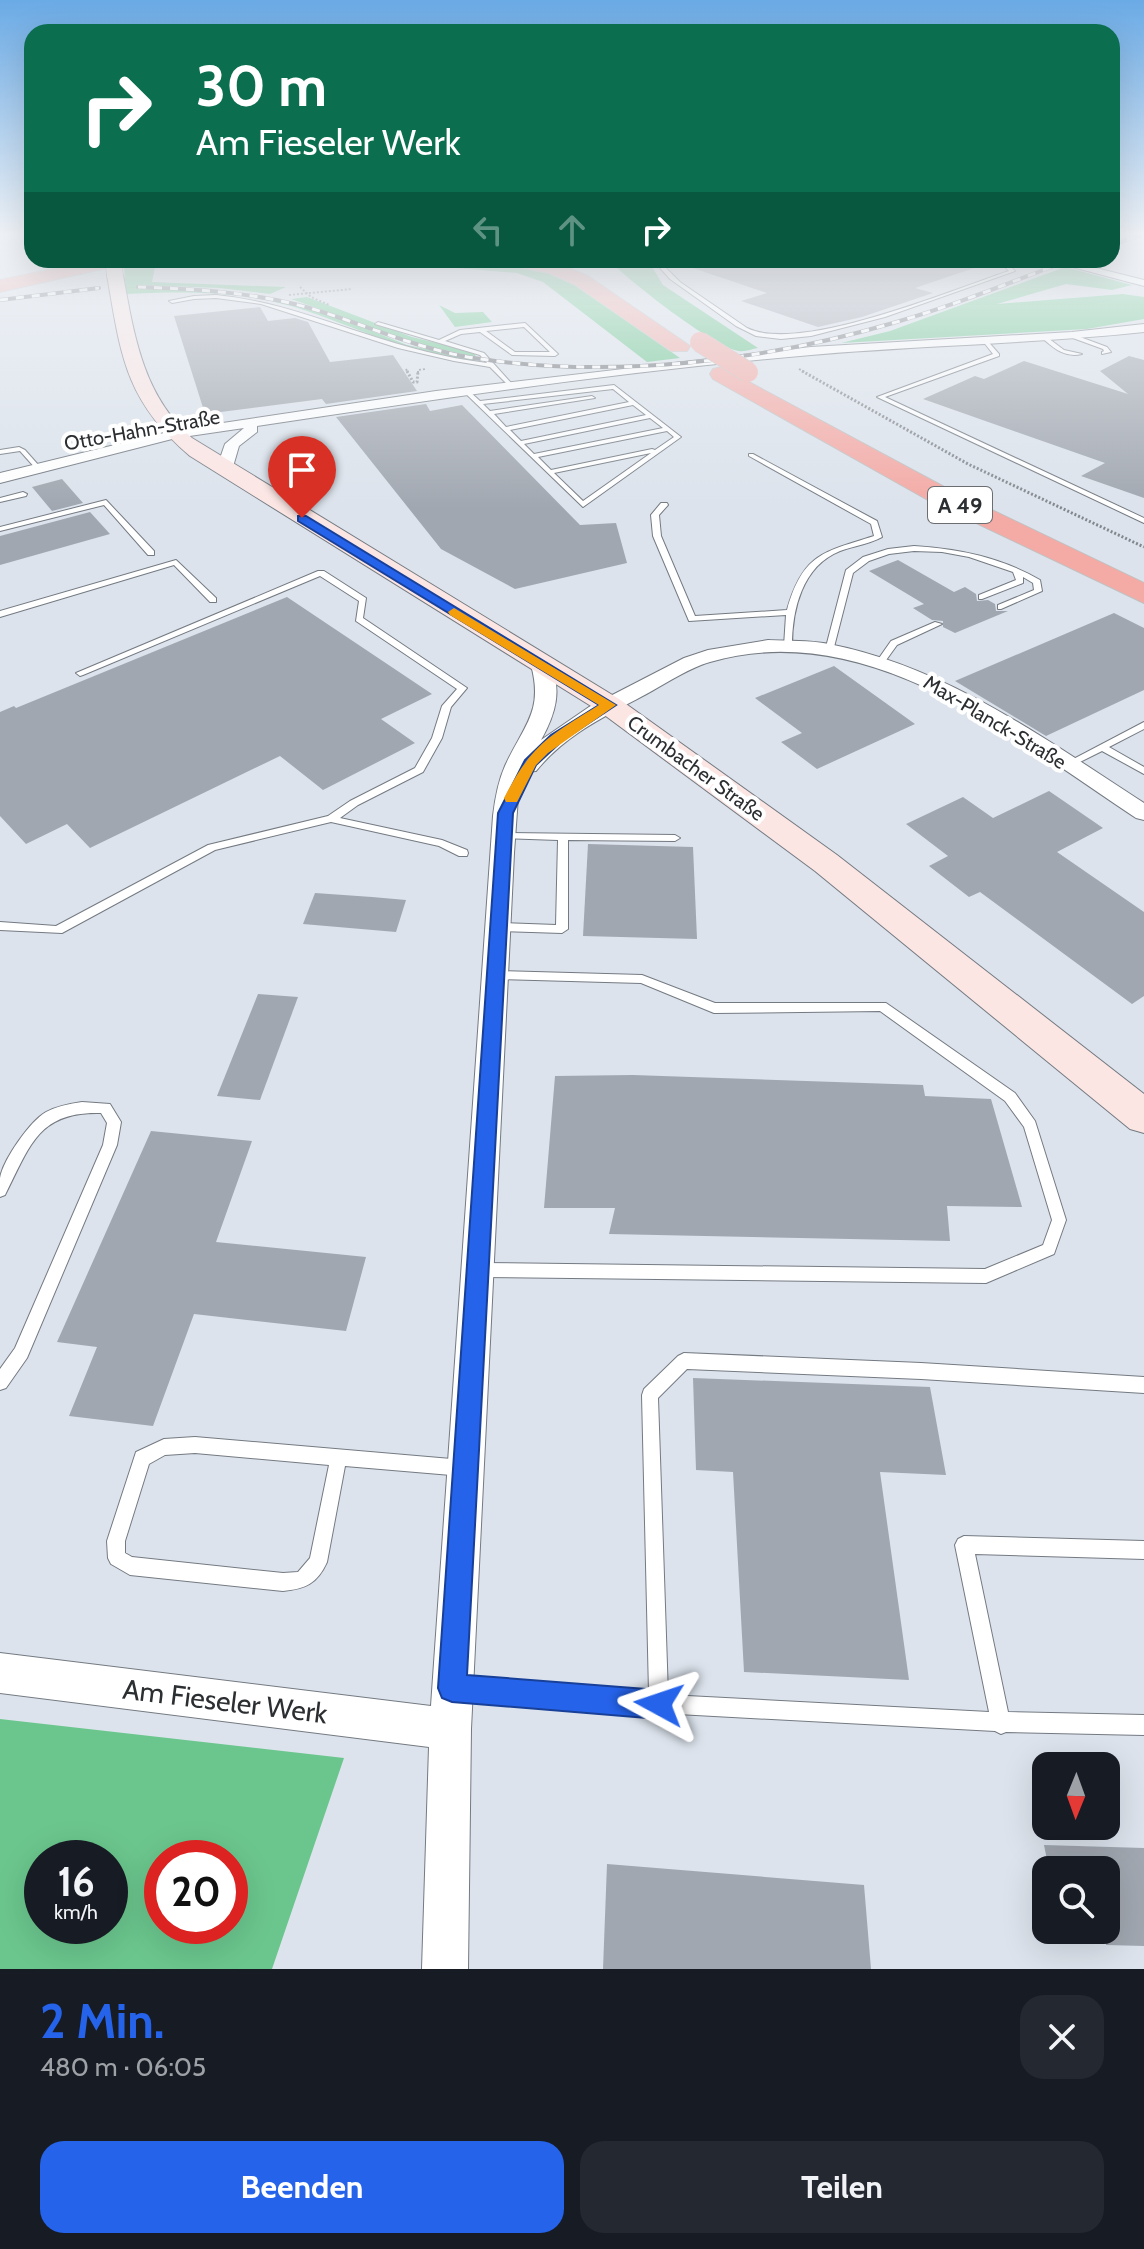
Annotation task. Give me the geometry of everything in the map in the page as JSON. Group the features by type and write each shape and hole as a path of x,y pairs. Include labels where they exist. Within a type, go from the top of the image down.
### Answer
{"highway":[{"path":"652,324 684,343"},
{"name":"A 49","path":"658,324 720,368 937,494 1144,594"},
{"name":"A 49","path":"663,324 684,343 748,372 883,448 1144,572"}],"main road":[{"name":"Crumbacher Straße","path":"128,324 134,357 153,408 182,439 224,470 609,705 826,863 1144,1117"}],"street":[{"name":"Otto-Hahn-Straße","path":"0,478 298,417 511,386 599,375 720,368 774,355 1072,336 1144,328"},
{"name":"Otto-Hahn-Straße","path":"129,444 147,429 153,408"},
{"name":"Otto-Hahn-Straße","path":"39,469 129,444 252,429 298,417"},
{"name":"Otto-Hahn-Straße","path":"224,470 232,444 252,429"},
{"name":"Max-Planck-Straße","path":"609,705 710,656 753,648 830,647 884,655 1144,813"},
{"path":"445,1969 452,1688 505,824 513,775 538,730 549,699 548,683 541,665"},
{"path":"538,730 573,711 609,705"},
{"path":"505,824 530,763 556,738 609,705"},
{"name":"Am Fieseler Werk","path":"0,1673 450,1729"}],"lane":[{"path":"336,324 415,351 491,365"},
{"path":"378,324 482,354 511,386"},
{"path":"739,324 754,334 769,337 855,324"},
{"path":"439,342 460,332 525,325 555,354 514,354 481,330"},
{"path":"1072,336 1105,348 1108,352 1104,353"},
{"path":"1044,337 1062,352 1079,354"},
{"path":"985,340 997,355 880,397 1144,521"},
{"path":"467,392 583,505 678,437 599,375"},
{"path":"478,403 614,387"},
{"path":"489,413 622,394"},
{"path":"505,429 634,403"},
{"path":"519,443 651,416"},
{"path":"533,456 668,429"},
{"path":"0,452 21,450 39,469"},
{"path":"549,472 659,450"},
{"path":"751,455 874,523 878,537 824,556 798,585 788,646"},
{"path":"0,500 23,494"},
{"path":"0,529 106,502 151,553"},
{"path":"664,505 655,515 657,536 692,619 792,612"},
{"path":"830,647 849,572 855,564 897,550 933,549 978,558 1017,571 1033,580 1038,591 1001,607"},
{"path":"0,614 176,562 213,600"},
{"path":"1017,571 1020,581 987,600 1030,584 1033,580"},
{"path":"0,926 58,930 212,847 331,819 354,803 419,770 437,738 447,706 462,688 359,619 363,600 321,573 80,673"},
{"path":"884,655 938,624"},
{"path":"1067,765 1144,725"},
{"path":"1102,747 1144,771"},
{"path":"331,819 442,843 463,853"},
{"path":"505,824 563,836 675,838"},
{"path":"499,927 562,929 563,836"},
{"path":"478,1270 986,1276 1049,1249 1059,1220 1030,1125 1010,1097 882,1006 714,1008 642,979 496,975"},
{"path":"0,1191 34,1129 46,1119 59,1110 79,1105 105,1108 114,1122 110,1145 21,1353 0,1382"},
{"path":"659,1704 650,1395 684,1361 1144,1385"},
{"path":"339,1457 318,1562 302,1580 283,1582 130,1566 117,1558 116,1541 142,1458 164,1447 195,1445 339,1457 466,1468"},
{"path":"1001,1724 964,1545 1144,1550"},
{"path":"452,1688 659,1704 1001,1724 1144,1725"}],"path":[{"path":"774,355 911,435 1144,547"},
{"path":"418,370 417,382 413,382 406,370 426,369"}],"green space":[{"path":"342,324 354,324 407,345 479,360 441,357"},
{"path":"361,324 378,324 412,337 474,352 476,357 418,344"},
{"path":"597,324 631,324 680,358 647,362"},
{"path":"689,324 722,324 758,348 739,351 711,339"},
{"path":"909,324 1116,324 1087,329 841,343"},
{"path":"0,1719 344,1758 272,1969 0,1969"}],"building":[{"path":"176,324 309,324 330,362 393,355 417,391 326,404 322,399 205,414"},
{"path":"1129,356 1144,360 1144,498 1081,476 1105,463 923,399 975,376 984,379 1024,361 1128,394 1100,371"},
{"path":"426,404 430,411 462,405 580,525 616,523 627,563 515,589 441,549 336,417"},
{"path":"62,479 83,503 52,511 32,487"},
{"path":"90,512 110,534 0,565 0,536"},
{"path":"898,560 954,592 965,587 976,594 977,601 988,600 995,604 996,611 1008,611 955,633 943,627 943,621 932,620 913,608 924,604 869,571"},
{"path":"287,597 432,694 381,719 415,743 323,790 280,756 90,848 67,824 26,844 0,816 0,712"},
{"path":"1114,613 1144,628 1144,690 1046,736 955,681"},
{"path":"834,666 915,724 817,769 781,742 802,733 755,698"},
{"path":"1049,791 1103,828 1057,852 1144,912 1144,996 1132,1004 980,892 969,897 929,866 948,856 906,824 963,797 993,818"},
{"path":"588,844 693,847 697,939 583,936"},
{"path":"315,893 406,900 396,932 303,924"},
{"path":"258,994 298,997 260,1100 217,1096"},
{"path":"633,1075 923,1085 925,1096 991,1099 1022,1207 947,1206 950,1241 609,1234 615,1208 544,1208 555,1076"},
{"path":"151,1131 252,1141 216,1242 366,1257 346,1331 194,1314 153,1426 69,1416 97,1347 57,1342"},
{"path":"693,1378 930,1387 946,1475 880,1472 909,1680 744,1672 733,1472 696,1470"},
{"path":"1044,1845 1144,1848 1144,1946 1106,1945 1120,1944 1120,1856 1046,1856"},
{"path":"607,1864 864,1885 871,1969 603,1969"}],"railway":[{"path":"358,324 452,354 526,364 579,367 685,363 738,357 842,337 890,324"}],"slow traffic":[{"path":"454,612 609,705 542,750 530,763 511,798"}],"route":[{"path":"302,518 609,705 556,738 530,763 506,813 452,1688 659,1704"}]}
